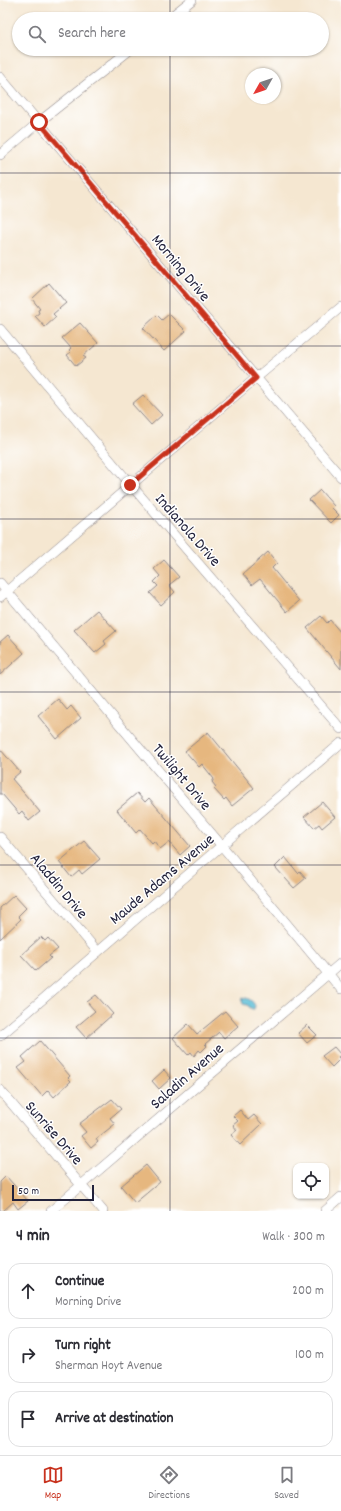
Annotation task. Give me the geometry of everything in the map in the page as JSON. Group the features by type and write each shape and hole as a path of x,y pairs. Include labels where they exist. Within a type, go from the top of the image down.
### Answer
{"street":[{"path":"177,12 192,0"},
{"path":"0,155 122,56"},
{"name":"Morning Drive","path":"0,77 341,477"},
{"path":"3,594 341,307"},
{"name":"Indianola Drive","path":"0,329 130,485 341,729"},
{"name":"Twilight Drive","path":"0,583 3,594 222,846 341,989"},
{"name":"Maude Adams Avenue","path":"0,1036 341,743"},
{"name":"Aladdin Drive","path":"0,837 98,952"},
{"name":"Saladin Avenue","path":"51,1211 341,963"},
{"name":"Sunrise Drive","path":"0,1090 103,1211"},
{"path":"325,1211 341,1197"}],"water":[{"path":"243,998 247,998 252,1001 255,1006 254,1009 243,1004"}],"building":[{"path":"49,283 66,303 53,314 56,317 45,327 35,316 39,313 38,310 40,309 32,299"},
{"path":"169,314 186,331 164,351 143,328 157,315 162,320"},
{"path":"80,323 98,343 83,356 86,358 76,366 67,355 71,352 69,350 71,348 62,338"},
{"path":"143,395 162,415 151,425 132,404"},
{"path":"320,490 334,506 332,508 339,515 331,523 309,500"},
{"path":"268,552 277,563 272,568 299,601 287,612 260,579 252,585 243,574"},
{"path":"164,560 179,577 169,585 175,592 161,605 150,593 158,586 154,582 160,576 154,569"},
{"path":"97,610 116,631 104,641 106,644 95,653 74,630"},
{"path":"321,616 327,623 330,620 341,633 341,669 307,628"},
{"path":"8,635 24,653 0,675 0,642"},
{"path":"58,699 67,710 71,706 81,718 57,739 38,716"},
{"path":"208,732 254,788 232,806 226,798 224,800 214,789 216,787 212,782 214,779 202,764 199,767 185,751"},
{"path":"0,749 20,772 12,779 40,812 29,821 22,811 19,814 2,794 0,794"},
{"path":"137,793 145,802 149,798 190,846 180,855 169,842 160,849 154,841 152,843 140,829 136,833 117,810"},
{"path":"322,802 335,817 322,828 319,824 314,828 304,817"},
{"path":"84,841 100,859 82,874 79,870 71,877 59,862"},
{"path":"285,857 298,873 300,871 306,878 294,888 275,867"},
{"path":"14,895 26,908 18,916 21,919 0,939 0,908"},
{"path":"41,937 45,941 48,938 58,949 49,956 51,958 36,971 21,955"},
{"path":"96,995 113,1014 86,1038 76,1027 95,1011 87,1002"},
{"path":"225,1011 238,1026 224,1038 219,1032 205,1044 207,1046 201,1052 199,1050 194,1056 191,1052 188,1055 173,1038 188,1024 197,1034"},
{"path":"307,1025 317,1035 307,1043 298,1033"},
{"path":"40,1041 70,1076 68,1078 71,1081 54,1097 48,1090 42,1096 18,1068 26,1062 22,1057"},
{"path":"334,1047 341,1055 338,1057 340,1059 332,1067 322,1056"},
{"path":"164,1070 171,1078 159,1089 152,1081"},
{"path":"112,1099 121,1109 110,1118 115,1124 96,1139 98,1142 91,1148 81,1136 86,1132 79,1124"},
{"path":"240,1110 248,1120 254,1115 262,1124 240,1145 231,1135 237,1130 233,1125 238,1121 233,1116"},
{"path":"146,1165 160,1182 135,1203 121,1186"},
{"path":"6,1176 28,1201 18,1209 13,1202 3,1211 0,1211 0,1182"}],"route":[{"path":"39,122 256,378 130,485"}]}
